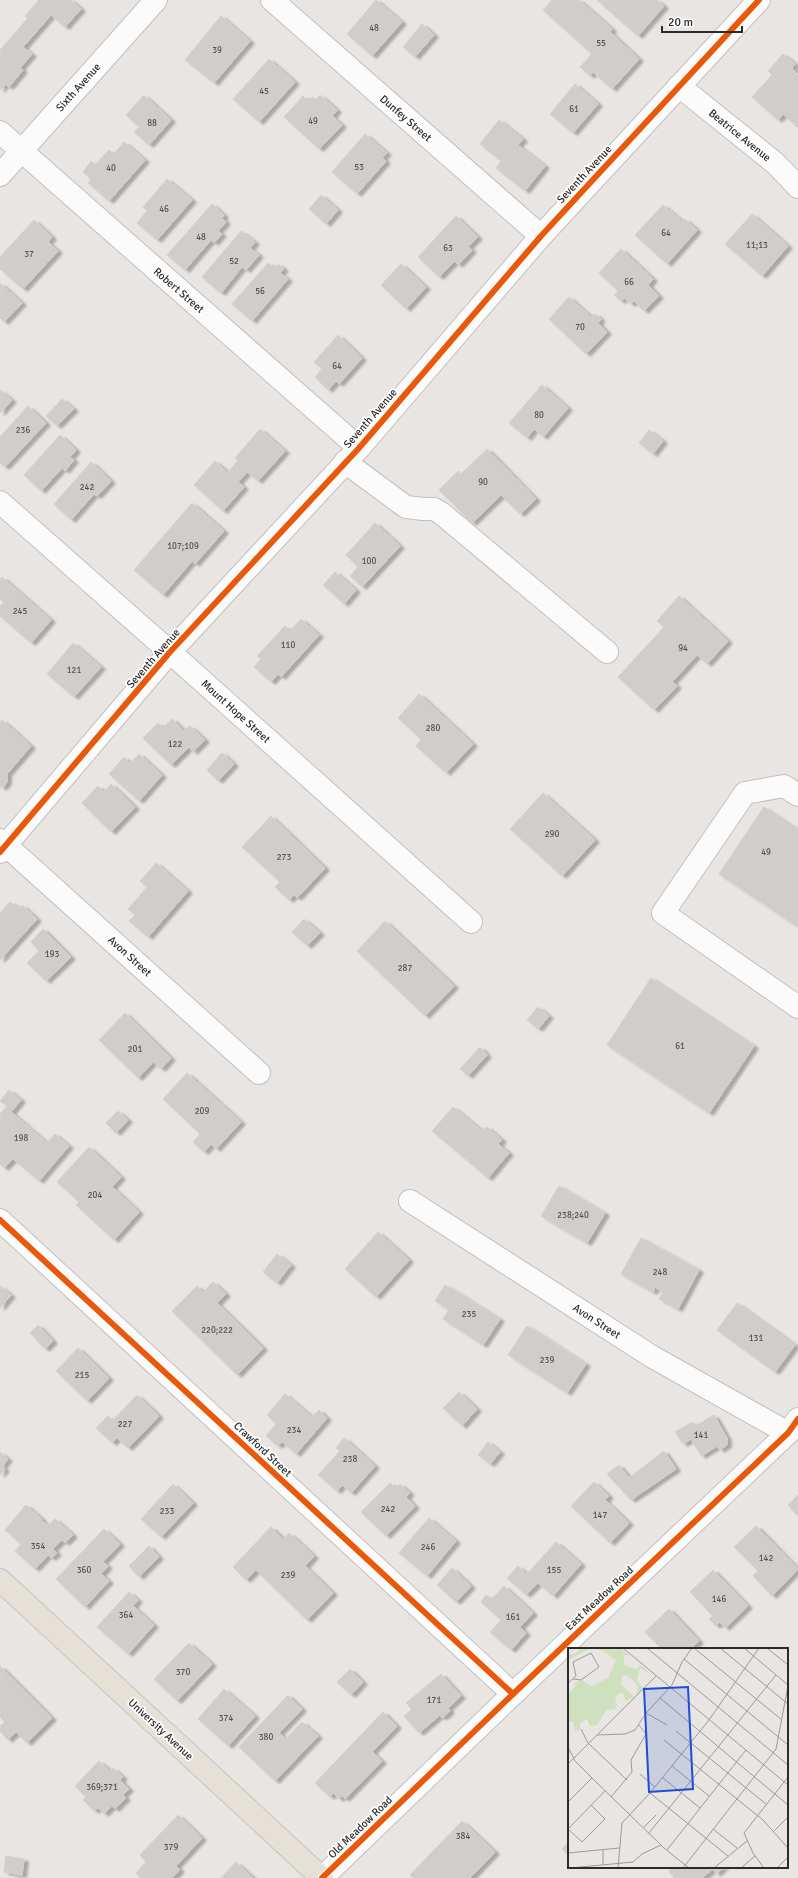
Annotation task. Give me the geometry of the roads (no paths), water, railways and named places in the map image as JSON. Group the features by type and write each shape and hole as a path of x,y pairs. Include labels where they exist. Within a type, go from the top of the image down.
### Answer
{"main road":[{"name":"University Avenue","path":"0,1580 322,1878"}],"street":[{"name":"Sixth Avenue","path":"0,175 156,0"},
{"name":"Dunfey Street","path":"272,0 541,236"},
{"name":"Seventh Avenue","path":"2,846 170,652 352,455 541,236 759,0"},
{"name":"Beatrice Avenue","path":"679,86 775,163 798,187"},
{"name":"Robert Street","path":"0,132 352,455 406,507 434,509 441,513 607,652"},
{"name":"Mount Hope Street","path":"0,502 471,922"},
{"path":"798,795 784,786 745,793 663,913 798,1007"},
{"name":"Avon Street","path":"2,846 259,1073"},
{"name":"Avon Street","path":"410,1201 650,1356 793,1426"},
{"name":"Crawford Street","path":"0,1220 513,1694"},
{"name":"East Meadow Road","path":"412,1790 793,1426"},
{"name":"Old Meadow Road","path":"322,1878 412,1790"}]}
